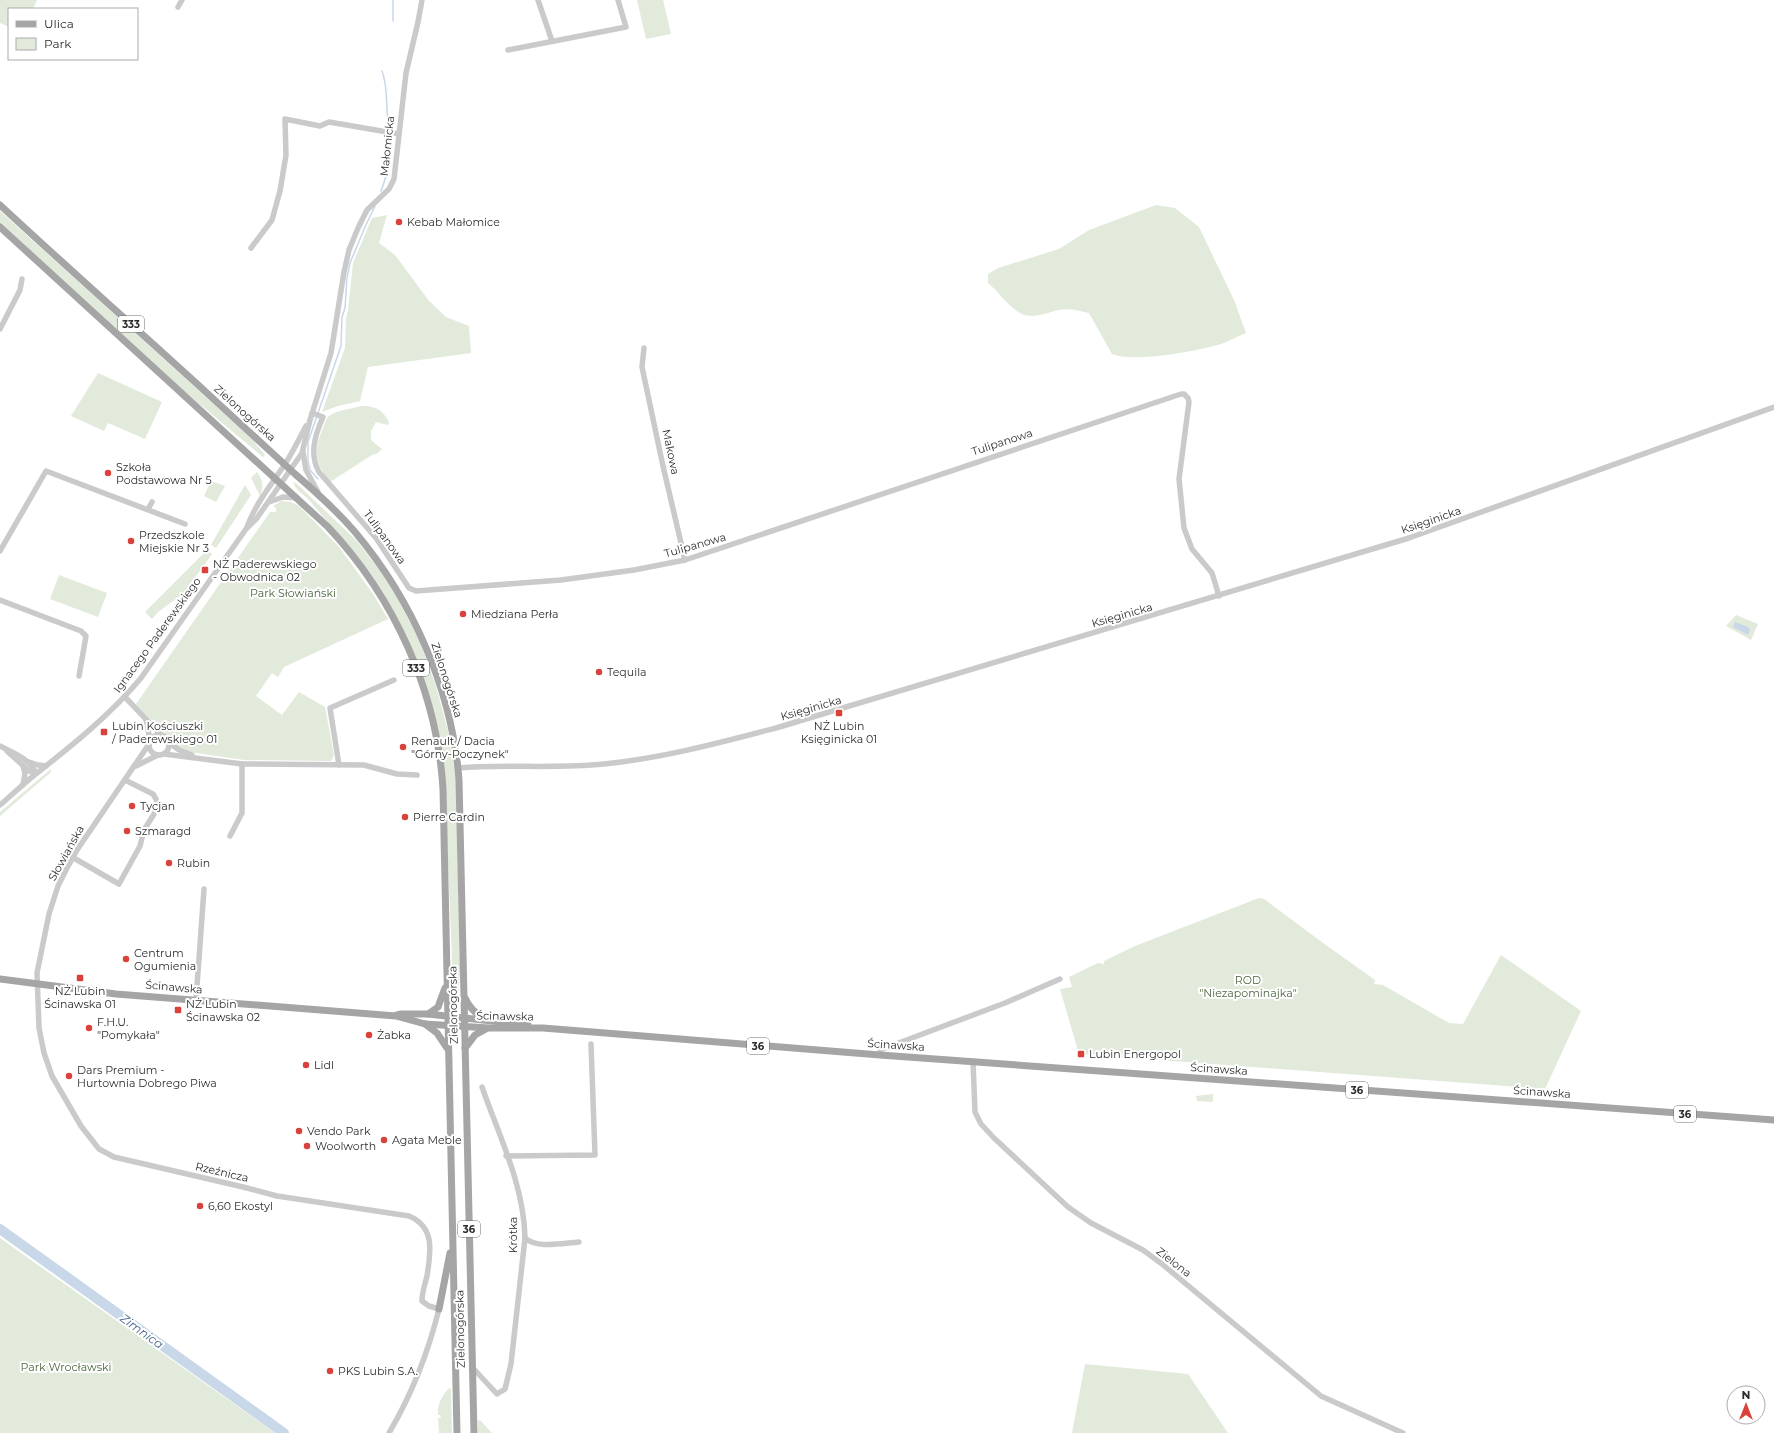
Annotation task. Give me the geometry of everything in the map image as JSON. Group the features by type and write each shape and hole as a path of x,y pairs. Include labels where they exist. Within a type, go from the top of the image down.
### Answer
{"main road":[{"name":"Zielonogórska","path":"0,205 285,464 349,526 372,554 394,587 416,626 438,680 451,728 458,768 474,1433"},
{"name":"Zielonogórska","path":"0,227 299,499 342,543 373,584 393,616 406,644 426,697 435,733 442,778 457,1433"},
{"name":"Ścinawska","path":"0,979 116,994 396,1016 424,1024 448,1026 544,1028 973,1062 1774,1120"},
{"path":"428,1014 438,1007 447,982"},
{"path":"464,993 468,1005 476,1014 489,1020"},
{"name":"Ścinawska","path":"396,1016 401,1014 448,1016"},
{"name":"36","path":"448,1016 464,1017"},
{"name":"Ścinawska","path":"464,1017 516,1022 544,1028"},
{"path":"424,1024 437,1033 448,1050"},
{"path":"465,1048 475,1035 489,1028"},
{"path":"439,1309 453,1241"}],"street":[{"path":"178,7 182,0"},
{"name":"Małomicka","path":"246,529 252,515 285,464 310,420 316,415 333,346 344,272 348,256 366,212 393,184 396,173 406,73 417,30 422,0"},
{"path":"538,0 552,40"},
{"path":"508,50 552,40 626,27 618,0"},
{"path":"252,248 272,220 280,191 286,155 285,119 320,126 328,122 399,134"},
{"path":"0,329 20,290 22,279"},
{"name":"Makowa","path":"644,348 642,367 685,560"},
{"name":"Tulipanowa","path":"316,415 323,417 313,447 316,468 321,477 357,515 376,538 405,583 412,590 561,580 626,571 685,560 952,469 1181,394 1187,396 1189,400 1179,479 1184,528 1192,549 1212,573 1219,596"},
{"name":"Księginicka","path":"458,768 602,764 642,759 676,753 825,714 1409,538 1774,407"},
{"name":"Małomicka","path":"246,529 256,519 303,451 310,420"},
{"path":"303,451 306,470 321,498"},
{"path":"0,551 46,471 185,524"},
{"path":"268,502 282,497 299,499"},
{"path":"148,509 152,502"},
{"name":"Ignacego Paderewskiego","path":"0,806 78,740 125,697 150,665 246,529"},
{"path":"0,600 81,631 86,636 79,676"},
{"path":"339,765 330,708 394,680"},
{"path":"125,697 168,742 179,750 204,758"},
{"path":"146,718 152,752 161,754 204,758 242,764 364,765 397,774 417,774"},
{"path":"150,742 157,735 162,736"},
{"name":"Słowiańska","path":"38,984 37,973 49,914 58,886 72,857 150,742"},
{"path":"134,767 161,754 168,748 168,742"},
{"path":"1,746 15,753 24,763 32,766 36,774"},
{"path":"24,763 46,766"},
{"path":"23,785 24,763"},
{"path":"230,836 242,814 242,764"},
{"path":"72,857 119,884 140,846 144,830 154,814 156,804 156,799 153,794 125,780"},
{"path":"196,1000 204,889"},
{"name":"Ścinawska","path":"880,1050 1005,1003 1060,979"},
{"name":"Rzeźnicza","path":"38,984 39,1028 44,1053 52,1076 81,1126 99,1149 114,1157 212,1179 277,1196 333,1206 387,1212 409,1216 416,1219 423,1224 428,1231 429,1239 427,1277 422,1292 422,1301 429,1306 439,1309"},
{"path":"506,1156 595,1155 591,1044"},
{"name":"Zielona","path":"973,1062 974,1108 981,1124 1068,1207 1091,1224 1143,1250 1162,1264 1321,1396 1403,1433"},
{"name":"Krótka","path":"472,1367 497,1394 505,1389 511,1364 525,1238 525,1223 517,1182 506,1156 482,1086"},
{"path":"525,1238 529,1242 537,1244 579,1242"},
{"path":"389,1433 417,1377 428,1348 439,1309"}],"green space":[{"path":"0,0 37,0 33,8 8,8 8,27 0,23"},
{"path":"637,0 663,0 671,34 646,39"},
{"path":"1156,205 1175,208 1199,227 1234,300 1246,333 1221,344 1197,350 1150,357 1122,356 1112,354 1089,313 1063,309 1032,316 1022,314 1013,308 988,283 988,274 998,268 1059,249 1089,230"},
{"path":"0,211 251,438 265,455 263,457 184,391 0,226"},
{"path":"387,215 379,243 395,255 429,301 446,317 469,326 471,353 368,367 360,401 338,406 322,412 345,348 346,319 353,263 372,218"},
{"path":"98,373 162,402 145,439 108,423 104,431 71,416"},
{"path":"361,406 378,409 384,414 389,422 388,425 376,422 371,431 371,440 382,449 378,453 372,455 330,482 321,469 317,456 318,443 325,422 328,417 335,413"},
{"path":"257,472 262,483 260,496 251,478"},
{"path":"211,481 225,486 216,502 204,496"},
{"path":"293,482 297,484 356,540 380,570 399,601 420,642 436,686 449,735 456,781 460,971 457,1010 454,1008 444,766 440,741 427,692 410,644 387,598 366,567 350,547 309,500 297,489"},
{"path":"245,485 251,495 216,548 211,545"},
{"name":"Park Słowiański","path":"281,501 291,502 299,506 339,547 373,594 388,619 284,667 278,677 272,673 256,696 282,715 299,692 325,707 334,755 331,761 244,760 189,752 175,745 136,704 270,512 276,512 276,508 273,506"},
{"path":"207,550 212,554 184,593 158,612 152,619 145,612"},
{"path":"59,575 107,593 98,617 50,599"},
{"path":"1736,615 1758,624 1751,640 1726,626"},
{"path":"51,769 51,772 0,816 0,812"},
{"name":"ROD \"Niezapominajka\"","path":"1259,898 1264,899 1375,980 1374,984 1383,985 1449,1023 1463,1024 1501,955 1581,1011 1545,1089 1079,1054 1060,989 1072,987 1069,977 1098,963 1104,964 1104,961 1135,946"},
{"path":"1213,1094 1213,1102 1197,1101 1196,1096"},
{"name":"Park Wrocławski","path":"0,1238 275,1433 0,1433"},
{"path":"1085,1364 1188,1374 1228,1433 1072,1433"},
{"path":"449,1388 451,1389 452,1433 439,1433 438,1418 441,1418 440,1415 438,1415 438,1407 442,1397"},
{"path":"480,1420 492,1433 478,1433 478,1421"}],"water":[{"path":"1735,622 1748,627 1750,630 1748,635 1733,627"}],"waterway":[{"path":"393,0 393,21"},
{"path":"382,71 386,92 389,129"},
{"path":"381,191 389,164 390,136"},
{"path":"318,479 310,470 308,461 308,442 341,346 342,317 345,308 347,278 350,263 375,206"},
{"name":"Zimnica","path":"0,1229 284,1433"}],"place":[{"name":"Kebab Małomice","path":"399,222"},
{"name":"Szkoła Podstawowa Nr 5","path":"108,473"},
{"name":"Przedszkole Miejskie Nr 3","path":"131,541"},
{"name":"NŻ Paderewskiego - Obwodnica 02","path":"205,570"},
{"name":"Miedziana Perła","path":"463,614"},
{"name":"Tequila","path":"599,672"},
{"name":"NŻ Lubin Księginicka 01","path":"839,713"},
{"name":"Lubin Kościuszki / Paderewskiego 01","path":"104,732"},
{"name":"Renault / Dacia \"Górny-Poczynek\"","path":"403,747"},
{"name":"Tycjan","path":"132,806"},
{"name":"Pierre Cardin","path":"405,817"},
{"name":"Szmaragd","path":"127,831"},
{"name":"Rubin","path":"169,863"},
{"name":"Centrum Ogumienia","path":"126,959"},
{"name":"NŻ Lubin Ścinawska 01","path":"80,978"},
{"name":"NŻ Lubin Ścinawska 02","path":"178,1010"},
{"name":"F.H.U. \"Pomykała\"","path":"89,1028"},
{"name":"Żabka","path":"369,1035"},
{"name":"Lubin Energopol","path":"1081,1054"},
{"name":"Lidl","path":"306,1065"},
{"name":"Dars Premium - Hurtownia Dobrego Piwa","path":"69,1076"},
{"name":"Vendo Park","path":"299,1131"},
{"name":"Agata Meble","path":"384,1140"},
{"name":"Woolworth","path":"307,1146"},
{"name":"6,60 Ekostyl","path":"200,1206"},
{"name":"PKS Lubin S.A.","path":"330,1371"}]}
